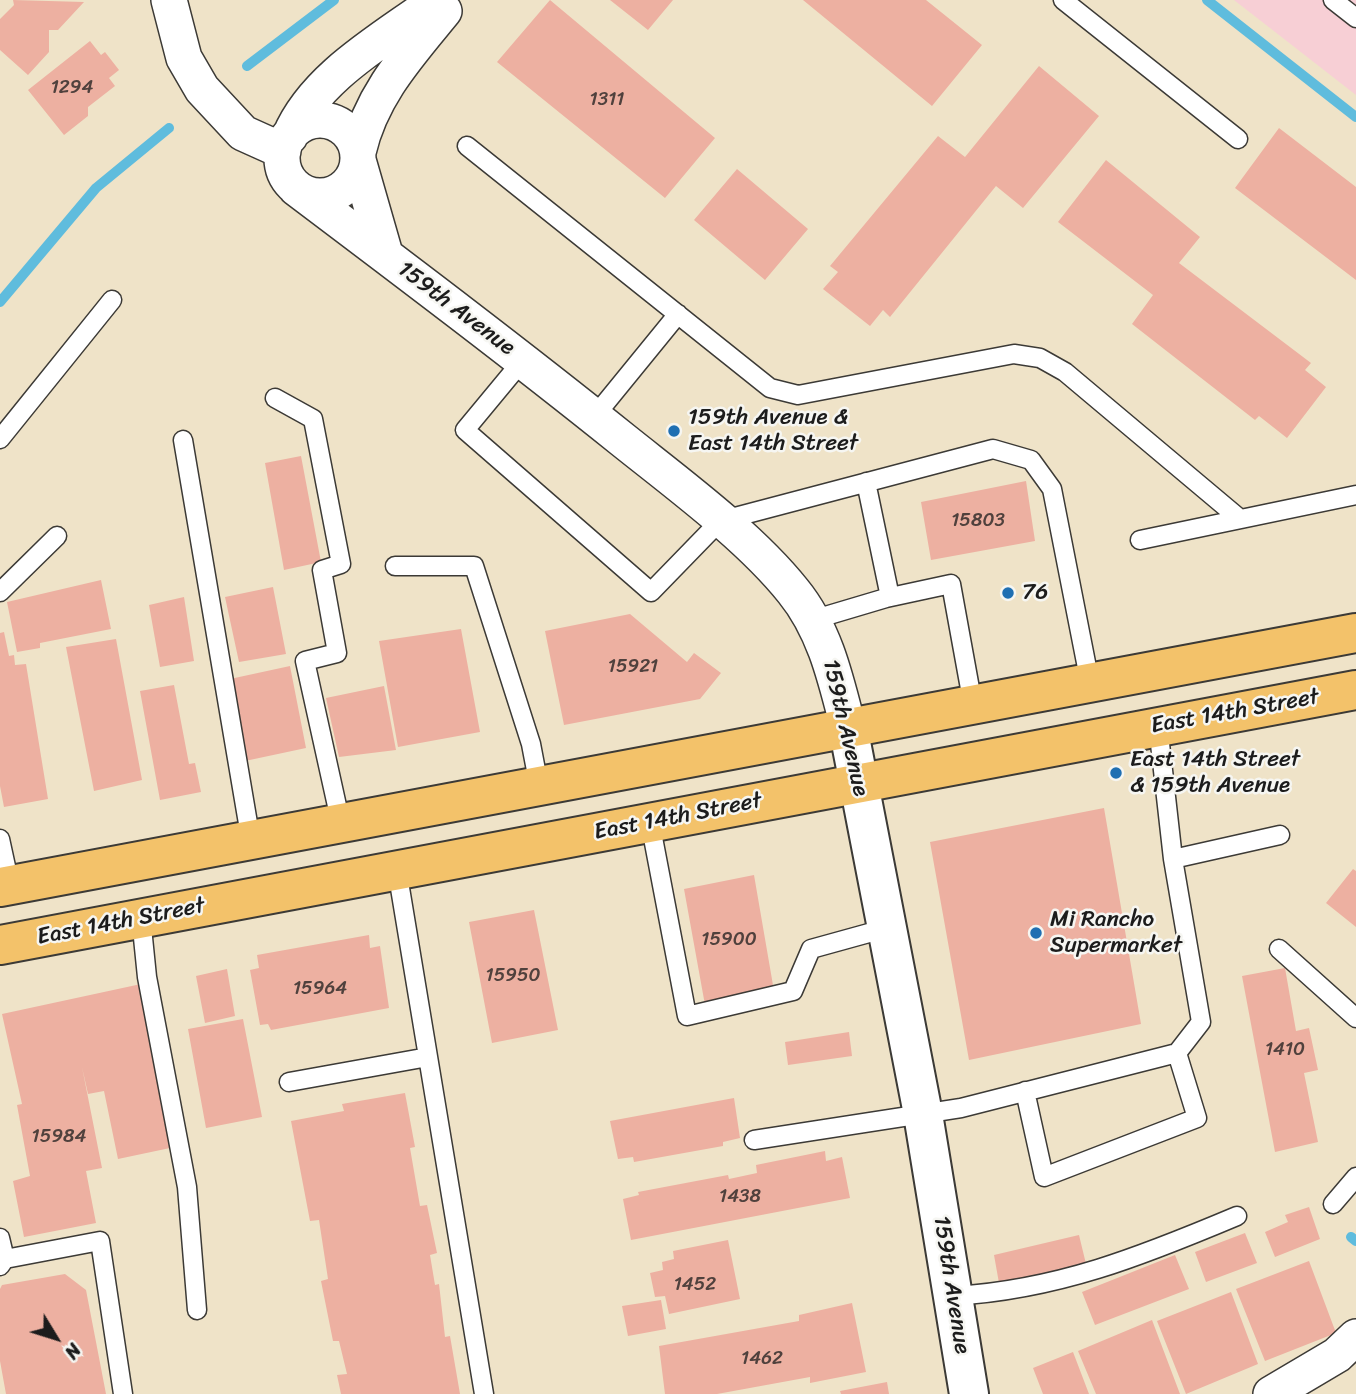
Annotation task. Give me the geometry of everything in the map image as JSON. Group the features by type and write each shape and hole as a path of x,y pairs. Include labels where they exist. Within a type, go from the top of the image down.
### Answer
{"main road":[{"path":"5,886 1356,633"},
{"name":"East 14th Street","path":"0,945 1356,690"}],"street":[{"path":"169,0 184,58 202,89 243,133 286,144"},
{"path":"437,0 320,88 297,119 286,144 283,167 296,188 307,194 332,194 352,178 373,104 388,80 453,0"},
{"path":"286,144 299,127 323,120 346,130 358,156"},
{"name":"159th Avenue","path":"358,156 385,254"},
{"name":"159th Avenue","path":"296,188 523,360 720,521 793,591 812,620 834,671 848,727 923,1114 969,1394"},
{"path":"1271,1394 1338,1355 1356,1336"}],"lane":[{"path":"1063,0 1238,139"},
{"path":"1333,0 1356,18"},
{"path":"467,146 770,388 798,395 1014,354 1040,358 1065,372 1240,519"},
{"path":"0,439 112,300"},
{"path":"594,416 678,314"},
{"path":"523,360 465,430 651,593 720,521 993,449 1031,460 1052,489 1090,683"},
{"path":"275,398 313,419 341,564 323,570 337,653 305,661 341,824"},
{"path":"183,440 251,841"},
{"path":"866,482 890,597"},
{"path":"1140,540 1356,495"},
{"path":"0,592 57,536"},
{"path":"396,566 474,566 531,744 539,786"},
{"path":"812,620 890,597 951,584 973,705"},
{"path":"754,1140 923,1114 1177,1053 1201,1022 1173,859 1158,726"},
{"path":"650,822 687,1016 793,991 811,948 887,928"},
{"path":"1173,859 1280,835"},
{"path":"0,839 5,886"},
{"path":"397,870 484,1394"},
{"path":"141,918 147,976 187,1186 197,1310"},
{"path":"1279,949 1356,1018"},
{"path":"1025,1091 1044,1177 1198,1118 1177,1053"},
{"path":"289,1082 428,1057"},
{"path":"1333,1204 1356,1178"},
{"path":"953,1296 999,1294 1083,1276 1237,1216"},
{"path":"0,1238 2,1263 100,1241 123,1394"}],"shaded area":[{"path":"1234,0 1356,0 1356,95"}],"building":[{"path":"13,0 84,2 58,30 49,30 49,52 28,75 0,50 0,19 14,5"},
{"path":"550,0 715,138 665,198 497,62"},
{"path":"610,0 673,0 648,30"},
{"path":"803,0 926,0 982,45 932,106"},
{"path":"90,41 101,55 105,52 119,70 109,78 115,86 88,107 88,116 64,135 28,90"},
{"path":"1039,66 1099,116 1023,208 996,186 890,317 883,310 870,326 823,289 838,272 830,266 938,136 965,157"},
{"path":"1279,128 1356,187 1356,280 1235,188"},
{"path":"1106,160 1200,237 1179,263 1311,363 1305,370 1326,387 1287,438 1259,416 1255,420 1132,324 1153,295 1058,222"},
{"path":"737,169 808,229 765,280 694,220"},
{"path":"301,456 321,562 284,570 265,463"},
{"path":"1026,481 1035,541 931,560 921,502"},
{"path":"101,580 111,629 40,643 40,648 17,652 7,602"},
{"path":"273,587 286,654 239,662 225,597"},
{"path":"184,597 194,661 160,667 149,605"},
{"path":"630,614 687,662 694,653 721,673 700,699 564,725 545,631"},
{"path":"461,629 480,732 398,747 379,641"},
{"path":"4,632 9,656 14,655 15,665 26,664 48,799 4,807 0,786 0,633"},
{"path":"116,639 142,780 94,791 66,647"},
{"path":"290,666 306,748 245,761 230,679"},
{"path":"174,685 189,764 195,763 201,792 160,800 140,691"},
{"path":"384,686 396,750 339,757 326,698"},
{"name":"Mi Rancho Supermarket","path":"1104,808 1141,1024 969,1060 930,842"},
{"path":"1353,869 1356,871 1356,927 1326,903"},
{"path":"754,875 774,991 705,1005 684,889"},
{"path":"534,910 558,1030 492,1043 469,922"},
{"path":"369,935 370,948 380,946 389,1008 271,1030 268,1024 260,1025 250,970 259,968 257,955"},
{"path":"1285,968 1296,1031 1309,1028 1318,1070 1304,1073 1318,1142 1275,1152 1242,976"},
{"path":"227,969 235,1016 205,1023 196,976"},
{"path":"141,984 170,1148 118,1159 104,1091 88,1094 82,1067 102,1168 86,1171 96,1223 24,1237 13,1181 30,1176 17,1105 22,1104 2,1014"},
{"path":"243,1019 262,1117 206,1128 188,1029"},
{"path":"849,1032 852,1056 788,1065 785,1042"},
{"path":"405,1093 415,1147 410,1148 420,1206 427,1205 437,1253 430,1255 435,1285 439,1284 445,1337 450,1336 460,1394 341,1394 337,1375 347,1374 339,1341 333,1341 321,1281 328,1279 319,1220 310,1221 291,1121 344,1111 342,1104"},
{"path":"734,1098 740,1138 723,1142 723,1146 634,1162 633,1157 618,1159 610,1121"},
{"path":"825,1151 826,1161 842,1157 850,1198 631,1240 623,1199 639,1195 638,1192 728,1175 729,1179 757,1173 756,1165"},
{"path":"1309,1207 1320,1239 1275,1257 1265,1232 1288,1222 1285,1215"},
{"path":"1245,1233 1257,1263 1206,1282 1195,1252"},
{"path":"1079,1235 1086,1264 999,1283 994,1255"},
{"path":"728,1240 740,1299 669,1314 665,1296 655,1297 650,1273 663,1270 662,1262 674,1259 673,1251"},
{"path":"1175,1255 1189,1289 1095,1325 1082,1292"},
{"path":"1309,1261 1336,1333 1265,1361 1236,1289"},
{"path":"65,1274 86,1290 106,1394 6,1394 0,1361 0,1289 2,1285"},
{"path":"1231,1292 1258,1364 1186,1394 1157,1321"},
{"path":"661,1300 666,1329 628,1336 622,1306"},
{"path":"852,1303 866,1372 810,1383 810,1377 717,1394 665,1394 659,1346 799,1321 799,1315"},
{"path":"1152,1320 1180,1394 1096,1394 1078,1351"},
{"path":"1073,1352 1089,1394 1043,1394 1033,1368"},
{"path":"887,1382 889,1394 841,1394 840,1391"}],"waterway":[{"path":"247,66 334,0"},
{"path":"1207,0 1356,117"},
{"path":"0,302 96,188 169,128"},
{"path":"1351,1237 1356,1241"}],"place":[{"name":"159th Avenue & East 14th Street","path":"674,431"},
{"name":"76","path":"1008,593"},
{"name":"East 14th Street & 159th Avenue","path":"1116,773"},
{"name":"Mi Rancho Supermarket","path":"1036,933"}]}
